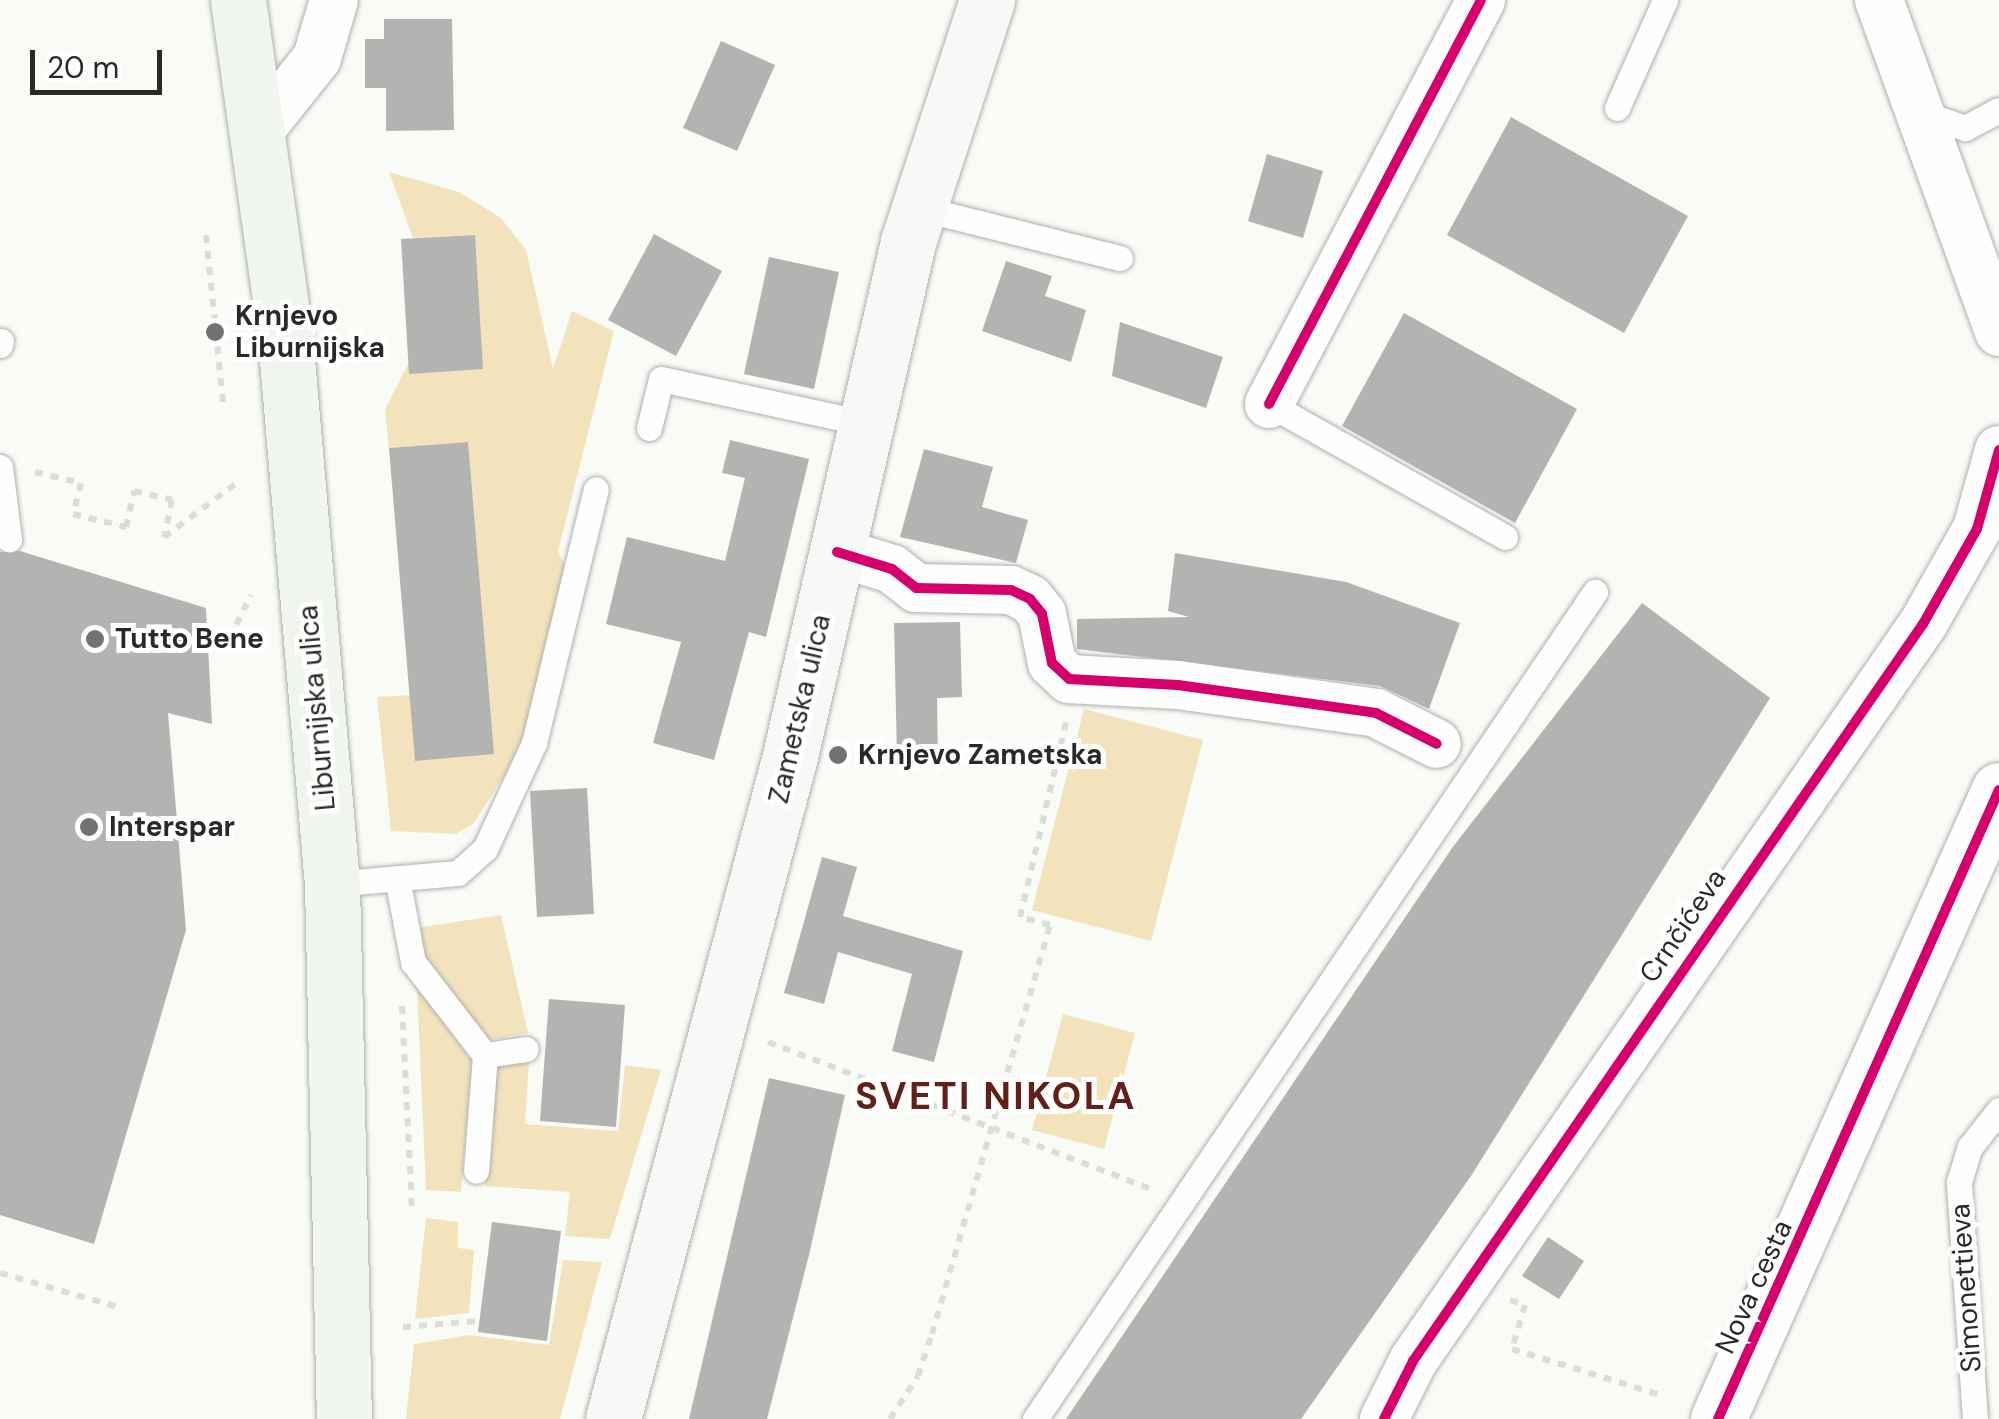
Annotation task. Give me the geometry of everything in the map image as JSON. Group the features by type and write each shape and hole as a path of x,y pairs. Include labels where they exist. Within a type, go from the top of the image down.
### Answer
{"main road":[{"name":"Liburnijska ulica","path":"238,0 284,336 332,884 344,1419"},
{"name":"Zametska ulica","path":"612,1419 837,552 864,423 919,208 987,0"}],"street":[{"path":"255,136 316,58 334,0"},
{"path":"1269,404 1481,0"},
{"path":"1879,0 1999,332"},
{"name":"Crnčićeva","path":"1384,1419 1413,1362 1924,624 1977,528 1999,450"},
{"path":"837,552 892,569 916,588 1011,590 1030,600 1042,614 1052,663 1069,679 1178,684 1376,713 1437,744"},
{"name":"Nova cesta","path":"1718,1419 1999,790"}],"lane":[{"path":"1617,108 1665,0"},
{"path":"1922,113 1965,128 1999,110"},
{"path":"919,208 1120,258"},
{"path":"649,428 661,379 864,423"},
{"path":"1269,404 1505,537"},
{"path":"8,467 9,538"},
{"path":"332,884 466,870 498,824 534,742 596,489"},
{"path":"1035,1419 1472,780 1595,592"},
{"path":"1437,744 1472,780"},
{"path":"397,878 413,962 485,1055 476,1171"},
{"path":"485,1055 526,1049"},
{"name":"Simonettieva","path":"1975,1419 1959,1182 1970,1146 1999,1110"}],"path":[{"path":"206,235 223,403"},
{"path":"8,467 81,483 73,514 126,527 134,491 172,500 164,537 234,484"},
{"path":"208,647 229,639 251,595"},
{"path":"890,1419 918,1376 996,1130 1050,925 1020,917 1069,702"},
{"path":"401,995 412,1207"},
{"path":"767,1030 768,1048 1183,1201"},
{"path":"0,1273 121,1308"},
{"path":"1501,1315 1506,1299 1525,1305 1512,1349 1662,1396"},
{"path":"403,1327 479,1321"}],"shaded area":[{"path":"389,172 459,192 501,218 526,250 553,369 572,311 614,331 558,551 566,567 523,747 473,824 456,834 391,831 377,697 410,695 468,442 389,448 385,409 475,235 413,238"},
{"path":"1084,709 1203,740 1151,941 1032,910"},
{"path":"501,915 528,1033 489,1040 421,955 416,928"},
{"path":"417,987 472,1061 461,1192 426,1190"},
{"path":"1063,1014 1135,1033 1104,1149 1032,1130"},
{"path":"529,1058 525,1124 618,1131 625,1065 661,1070 610,1239 565,1236 570,1192 485,1186 494,1063"},
{"path":"426,1218 458,1222 458,1248 474,1250 469,1313 415,1319"},
{"path":"563,1260 602,1262 560,1419 406,1419 414,1344 469,1335 549,1345"}],"building":[{"path":"384,19 452,19 454,130 386,131 386,88 365,88 365,39 384,39"},
{"path":"721,41 775,65 737,151 683,128"},
{"path":"1511,117 1688,216 1624,333 1447,235"},
{"path":"1267,154 1323,171 1303,238 1248,221"},
{"path":"654,234 722,271 676,356 608,320"},
{"path":"475,235 483,369 409,374 401,239"},
{"path":"769,257 839,272 814,389 744,374"},
{"path":"1006,261 1052,276 1045,296 1086,310 1071,362 982,331"},
{"path":"1404,313 1577,409 1515,523 1342,426"},
{"path":"1120,322 1223,357 1206,408 1112,376"},
{"path":"730,440 809,459 766,637 749,632 714,760 653,743 681,642 606,624 627,537 725,561 745,478 722,473"},
{"path":"468,442 494,754 415,761 389,448"},
{"path":"924,449 993,467 982,507 1028,520 1016,563 900,537"},
{"name":"Interspar","path":"20,551 206,608 212,724 168,713 186,930 94,1244 0,1215 0,552"},
{"path":"1175,553 1346,582 1460,623 1429,709 1380,686 1077,649 1077,619 1189,617 1168,611"},
{"path":"1642,603 1770,698 1471,1176 1301,1419 1066,1419 1452,848"},
{"path":"960,622 962,697 937,698 938,757 897,758 894,623"},
{"path":"587,788 594,914 537,917 530,791"},
{"path":"822,857 857,867 843,916 963,951 934,1062 892,1051 912,974 838,952 824,1004 784,993"},
{"path":"549,999 625,1005 616,1127 540,1121"},
{"path":"769,1078 845,1095 809,1255 767,1419 689,1419"},
{"path":"492,1222 561,1231 547,1341 478,1332"},
{"path":"1548,1237 1584,1261 1559,1299 1522,1276"}],"cycle path":[{"path":"1269,404 1481,0"},
{"path":"1384,1419 1413,1361 1923,624 1977,529 1999,450"},
{"path":"837,552 892,569 916,588 1011,590 1030,599 1042,614 1052,663 1069,679 1178,685 1376,713 1437,744"},
{"path":"1718,1419 1999,790"}],"place":[{"name":"Krnjevo Liburnijska","path":"215,332"},
{"name":"Tutto Bene","path":"95,639"},
{"name":"Krnjevo Zametska","path":"838,755"},
{"name":"Interspar","path":"89,827"}],"district":[{"name":"SVETI NIKOLA","path":"996,1097"}]}
